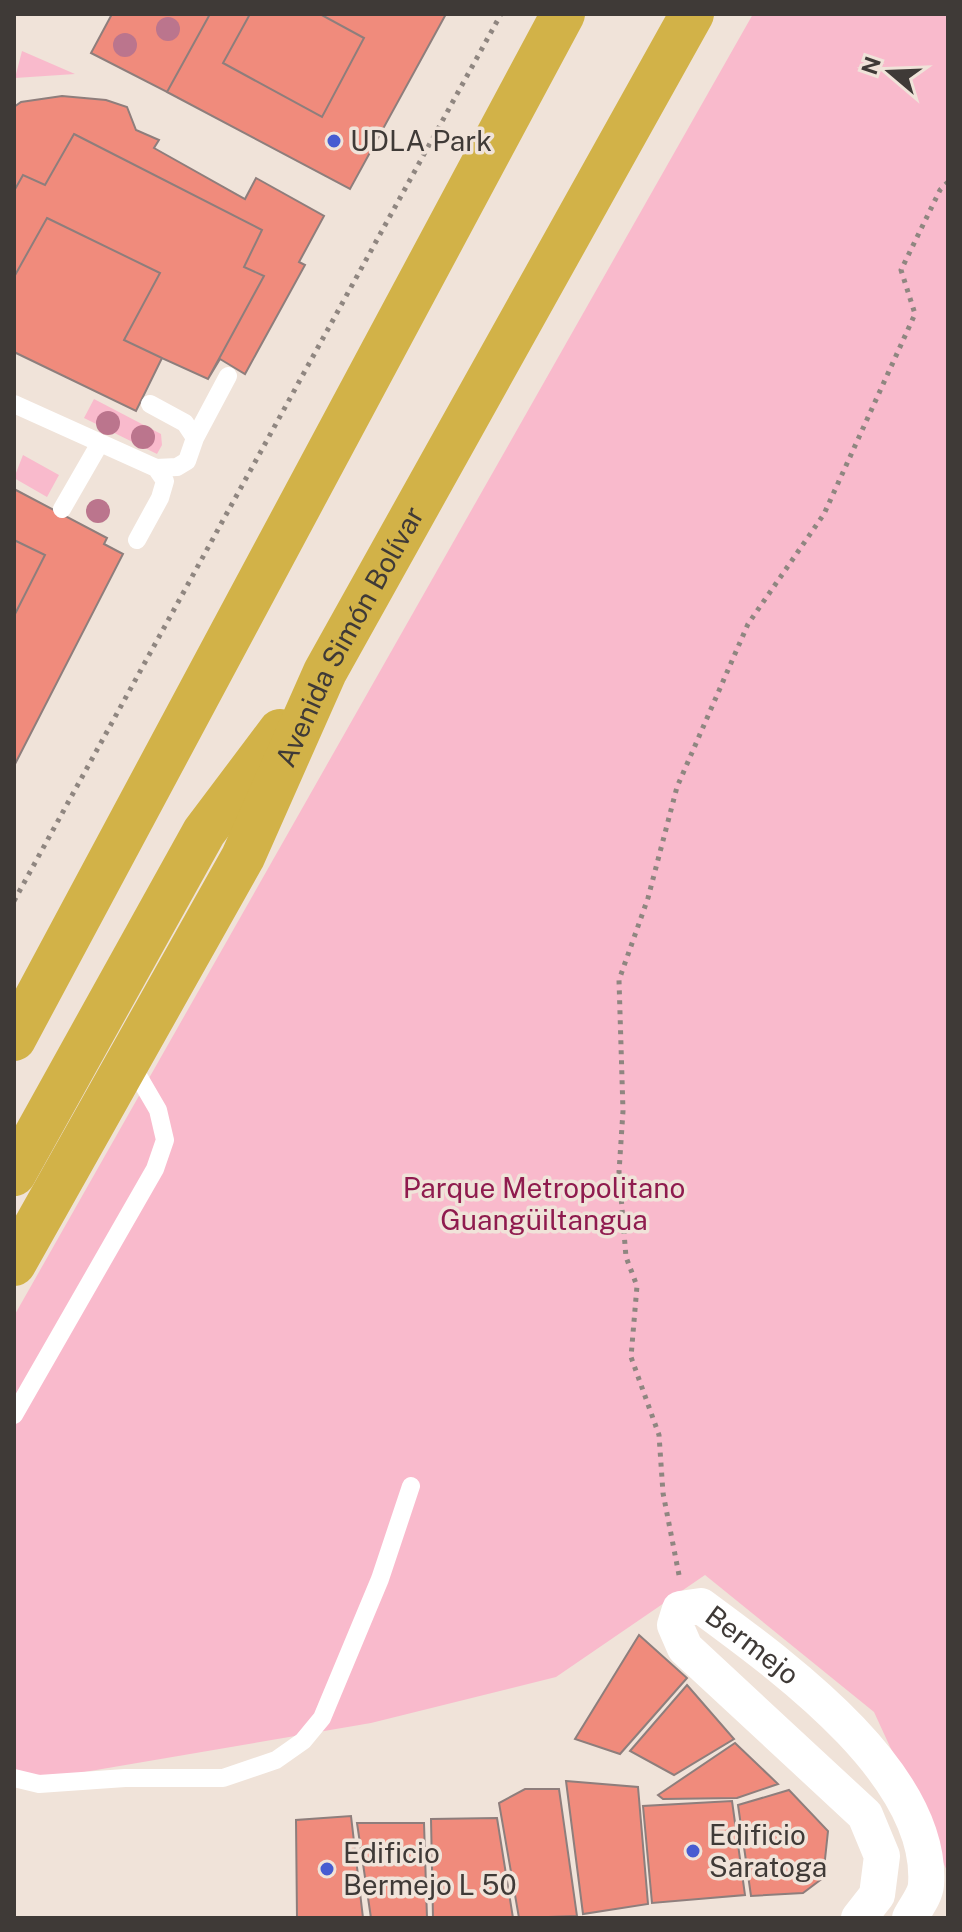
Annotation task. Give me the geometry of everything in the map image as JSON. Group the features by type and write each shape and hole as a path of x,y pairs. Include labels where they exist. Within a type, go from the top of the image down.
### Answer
{"highway":[{"path":"14,1039 563,14"},
{"name":"Avenida Simón Bolívar","path":"14,1264 243,857 325,672 692,14"},
{"path":"14,1174 204,832 325,672"}],"street":[{"name":"Bermejo","path":"859,1918 877,1895 882,1856 865,1815 685,1648 675,1625 680,1609 701,1606 728,1625 802,1685 885,1767 908,1806 924,1849 926,1889 910,1918"}],"lane":[{"path":"14,404 156,468 177,467 187,461 195,438 228,376"},
{"path":"150,404 185,423 195,438"},
{"path":"62,509 100,443"},
{"path":"137,540 160,498 165,481 156,468"},
{"path":"14,1415 130,1216 155,1169 165,1140 158,1110 129,1060"},
{"path":"14,1778 39,1784 125,1778 223,1778 276,1760 303,1741 322,1718 380,1579 411,1486"}],"path":[{"path":"14,901 501,14"},
{"path":"680,1580 663,1493 659,1435 631,1357 637,1286 626,1257 619,1172 623,1111 619,980 648,898 677,787 748,624 824,514 915,314 901,270 940,190 948,182"}],"green space":[{"name":"Parque Metropolitano Guangüiltangua","path":"753,14 948,14 948,1873 874,1712 705,1575 556,1677 371,1723 14,1784 14,1316"},
{"path":"22,51 75,74 15,78"},
{"path":"94,399 161,434 162,445 157,454 84,418"},
{"path":"23,455 59,475 47,497 14,478"}],"building":[{"path":"112,14 210,14 167,92 91,53"},
{"name":"UDLA Park","path":"210,14 446,14 350,189 167,92"},
{"path":"250,14 320,14 364,38 322,117 223,63"},
{"path":"62,96 106,100 127,107 136,130 159,140 154,148 245,199 256,178 324,216 299,262 305,265 245,374 220,359 208,379 162,358 136,411 14,352 14,107 21,102"},
{"path":"74,134 262,230 244,267 264,276 208,379 162,358 136,411 14,352 14,191 23,175 45,185"},
{"path":"47,218 160,273 124,340 162,358 136,411 14,352 14,277"},
{"path":"14,489 107,538 104,544 123,554 14,766"},
{"path":"14,540 45,555 14,616"},
{"path":"639,1635 687,1678 620,1754 575,1739"},
{"path":"687,1685 734,1739 674,1775 630,1751"},
{"path":"735,1743 778,1784 737,1798 663,1799 658,1795"},
{"path":"566,1781 638,1787 648,1904 583,1914"},
{"path":"525,1789 559,1789 577,1916 519,1918 499,1803"},
{"path":"789,1790 828,1831 823,1878 803,1893 751,1896 738,1805"},
{"name":"Edificio Saratoga","path":"732,1801 745,1895 652,1903 643,1806"},
{"name":"Edificio Bermejo L 50","path":"351,1816 363,1918 297,1918 296,1820"},
{"path":"497,1818 513,1918 433,1918 431,1819"},
{"path":"357,1823 424,1823 427,1918 371,1918"}],"place":[{"name":"UDLA Park","path":"334,141"},
{"name":"Edificio Saratoga","path":"693,1851"},
{"name":"Edificio Bermejo L 50","path":"327,1869"}]}
